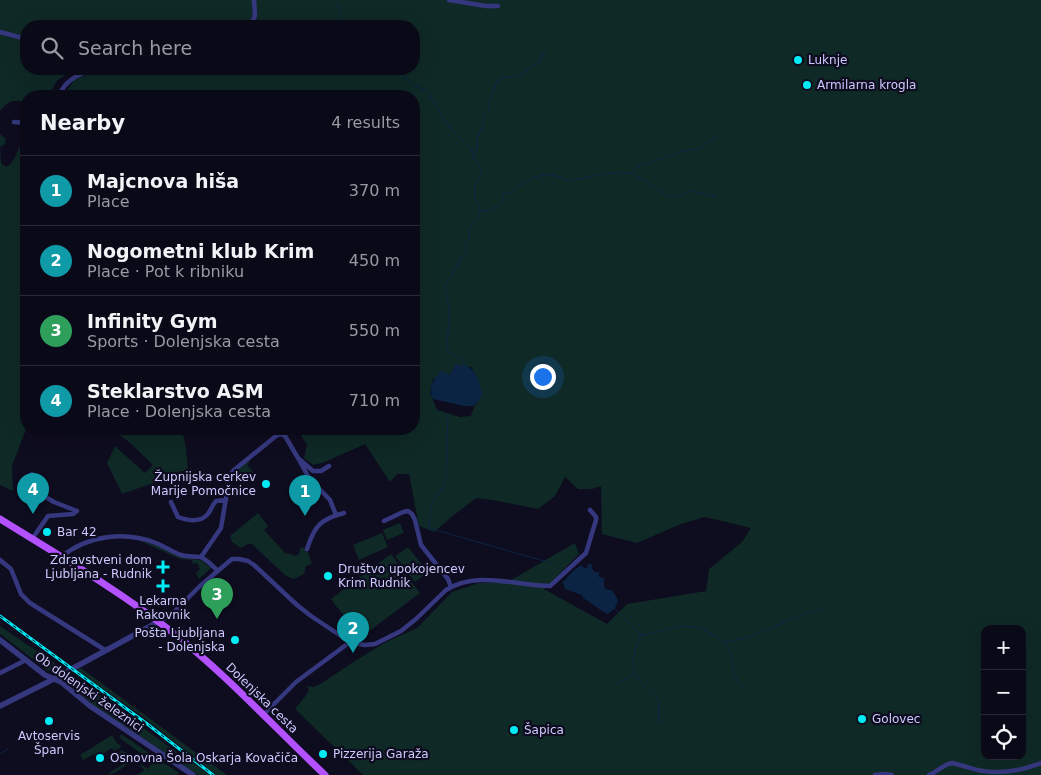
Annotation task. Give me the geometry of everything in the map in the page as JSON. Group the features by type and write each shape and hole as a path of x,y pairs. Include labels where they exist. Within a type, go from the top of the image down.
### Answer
{"main road":[{"name":"Dolenjska cesta","path":"0,519 123,597 158,622 196,652 325,775"}],"street":[{"path":"253,20 255,14 254,0"},
{"path":"449,0 495,4"},
{"path":"0,32 20,37"},
{"path":"61,90 67,82 79,75"},
{"path":"14,122 20,122"},
{"path":"201,557 222,528 231,473 278,435"},
{"path":"282,435 285,436 309,478 330,500 336,515"},
{"path":"298,458 315,472 329,466"},
{"path":"32,474 24,480 25,485 54,502 76,511 73,514 48,516 32,539"},
{"path":"171,502 178,517 193,520 205,517 216,501 226,500"},
{"path":"0,706 173,613 200,586 232,559 244,559 254,565 297,605 350,642 375,644 401,631 451,587 476,580 550,586 586,554 596,520 596,517 590,510"},
{"path":"384,521 403,512 408,511 412,514 421,545 448,579 451,587"},
{"path":"307,549 314,531 324,521 344,513"},
{"path":"61,558 69,551 92,541 115,536 146,540 182,555 201,557 218,571"},
{"path":"0,560 11,569 20,594 30,603 105,650"},
{"name":"Ob dolenjski železnici","path":"0,640 45,675 61,682 90,706 190,774"},
{"path":"263,715 296,682 350,642"},
{"path":"0,673 26,660"},
{"path":"929,775 952,763 993,772 1019,770 1041,763"},
{"path":"875,775 892,775"}],"green space":[{"path":"0,0 1041,0 1041,775 363,775 295,709 307,694 309,690 307,686 314,687 322,683 384,643 417,628 452,592 479,583 506,583 575,543 579,554 544,589 607,624 627,604 706,591 709,569 742,542 751,528 705,517 681,524 637,543 602,534 601,486 592,489 578,489 565,477 555,496 538,509 476,498 434,532 419,526 409,474 397,474 390,482 365,444 325,462 313,465 304,458 307,445 301,435 420,435 420,90 67,90 75,79 87,75 420,75 420,20 20,20 20,75 66,75 57,81 52,90 20,90 20,101 11,102 0,111","holes":["460,366 471,367 478,379 481,392 471,416 460,417 437,410 430,392 433,379 449,376 454,368"]},
{"path":"0,134 6,139 5,144 0,147"},
{"path":"20,145 20,435 24,435 12,466 13,491 0,485 0,147 1,163 6,167 13,160"},
{"path":"120,435 183,435 188,471 181,471 122,494 107,463 115,446 145,473 153,465"},
{"path":"248,461 250,462 247,465 255,474 247,481 237,470"},
{"path":"258,513 268,526 264,530 286,554 295,556 299,554 300,548 303,547 308,553 312,564 306,566 304,574 294,579 286,576 252,544 241,548 232,542 230,536"},
{"path":"400,523 404,533 387,540 383,530"},
{"path":"382,533 388,547 359,560 353,545"},
{"path":"138,540 155,545 183,558 201,560 211,568 199,579 196,573 200,569 197,563 193,564 192,560 180,559"},
{"path":"408,547 428,572 415,582 395,556"},
{"path":"391,554 420,593 360,638 331,599"},
{"path":"0,626 63,669 53,672 44,669 0,634"},
{"path":"81,668 227,775 216,775 143,717 76,670"},
{"path":"69,674 210,775 198,775 92,704 65,681 64,678"},
{"path":"121,734 179,773 177,775 137,775 144,770 139,763 148,769 153,762 121,739"},
{"path":"112,735 121,746 120,749 114,751 112,748 96,758 94,754 83,760 80,755"},
{"path":"122,750 134,759 110,775 109,773 122,765 118,753"}],"water":[{"path":"455,364 460,366 461,364 470,368 477,376 482,396 474,406 464,406 433,399 431,388 435,378 440,372 445,372 449,376"},
{"path":"589,563 595,572 599,572 599,577 604,578 604,587 612,590 618,600 615,608 608,614 583,598 582,595 565,589 562,583 581,565 586,569"}],"waterway":[{"path":"338,4 342,20"},
{"path":"474,158 484,115 489,109 489,101 496,83 501,78 522,75 530,67 540,62 545,50"},
{"path":"402,75 415,86 428,92 451,129 472,150 480,171 475,187 476,199 480,210"},
{"path":"632,172 637,167 683,151 698,149 717,136"},
{"path":"465,366 462,360 451,354 447,348 446,338 448,336 449,321 445,285 461,257 466,254 466,244 470,236 468,231 480,214 480,210 489,211 500,204 505,192 510,193 531,179 544,175 552,175 568,181 606,174 628,173 654,186 666,196 676,197 692,191 716,197"},
{"path":"427,529 429,528 434,499 444,486 446,478 448,414"},
{"path":"429,528 554,564"},
{"path":"614,608 641,635 689,626 703,630 724,642 751,636 805,613 823,609"},
{"path":"641,635 633,659 635,674 659,701 659,723"},
{"path":"725,643 731,655 735,675 743,687"},
{"path":"614,686 634,673"},
{"path":"0,754 9,748"}],"railway":[{"path":"0,616 146,723 213,775"}],"place":[{"name":"Luknje","path":"798,60"},
{"name":"Armilarna krogla","path":"807,85"},
{"name":"Župnijska cerkev Marije Pomočnice","path":"266,484"},
{"name":"Steklarstvo ASM","path":"33,514"},
{"name":"Majcnova hiša","path":"305,516"},
{"name":"Bar 42","path":"47,532"},
{"name":"Zdravstveni dom Ljubljana - Rudnik","path":"163,567"},
{"name":"Društvo upokojencev Krim Rudnik","path":"328,576"},
{"name":"Lekarna Rakovnik","path":"163,586"},
{"name":"Infinity Gym","path":"217,619"},
{"name":"Pošta Ljubljana - Dolenjska","path":"235,640"},
{"name":"Nogometni klub Krim","path":"353,653"},
{"name":"Golovec","path":"862,719"},
{"name":"Avtoservis Špan","path":"49,721"},
{"name":"Šapica","path":"514,730"},
{"name":"Pizzerija Garaža","path":"323,754"},
{"name":"Osnovna Šola Oskarja Kovačiča","path":"100,758"}]}
